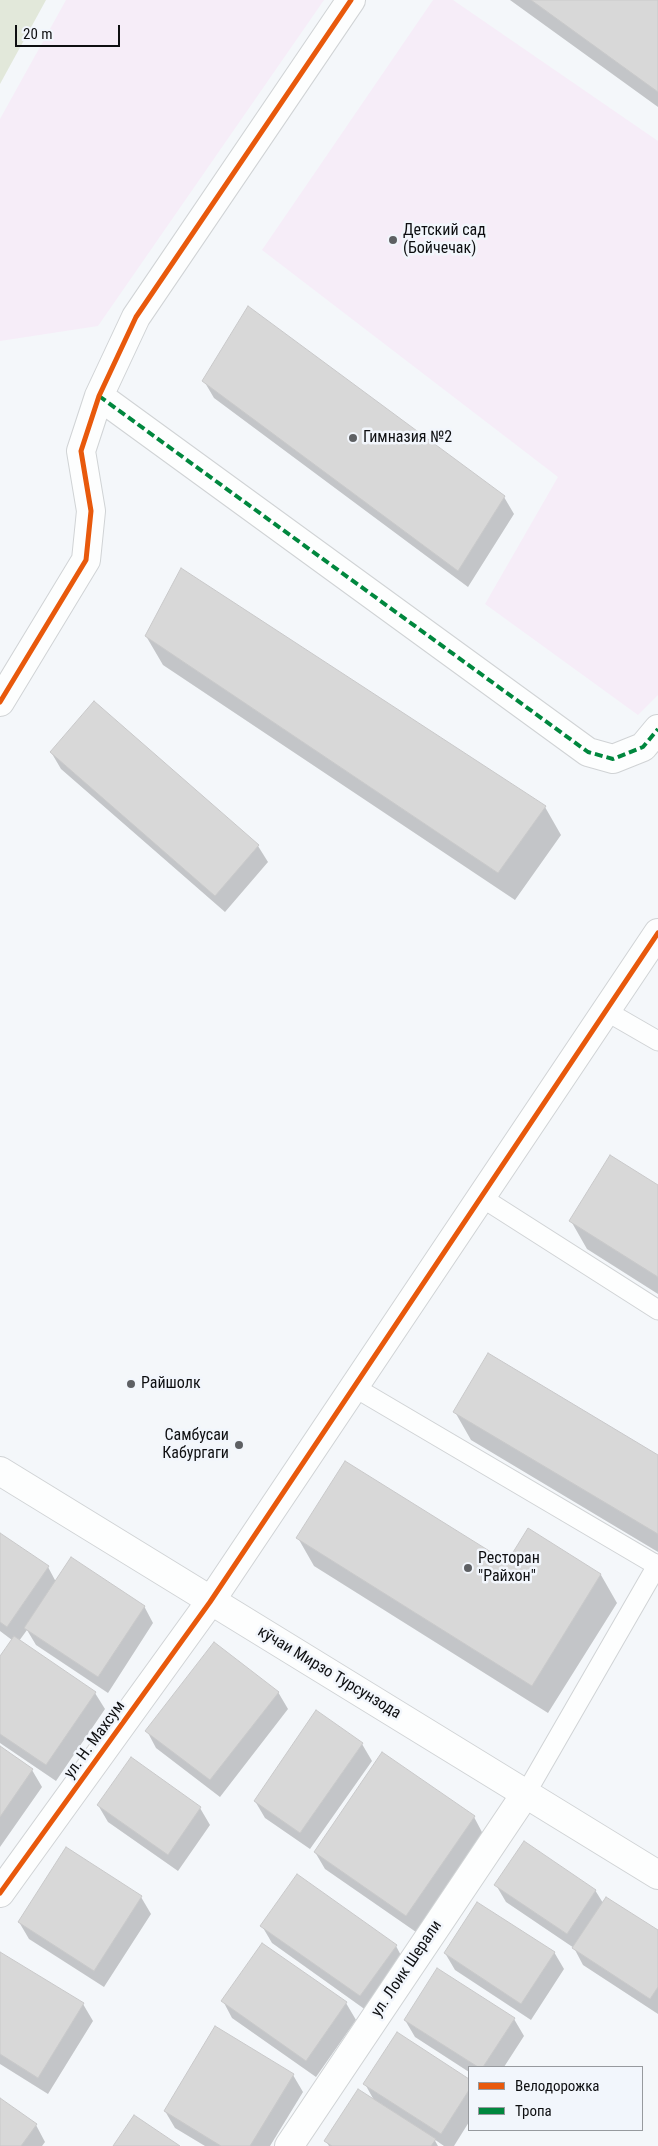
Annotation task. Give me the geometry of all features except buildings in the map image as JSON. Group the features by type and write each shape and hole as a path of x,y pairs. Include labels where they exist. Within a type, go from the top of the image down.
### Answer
{"street":[{"path":"0,702 86,560 91,512 81,451 100,396 136,316 351,0"},
{"path":"100,396 588,752 613,759 642,748 658,729"},
{"name":"ул. Н. Махсум","path":"0,1893 210,1602 658,933"},
{"name":"кӯчаи Мирзо Турсунзода","path":"0,1471 210,1602 658,1875"},
{"name":"ул. Лоик Шерали","path":"289,2146 526,1793"}],"lane":[{"path":"606,1011 658,1041"},
{"path":"482,1197 658,1310"},
{"path":"354,1387 657,1565 526,1793"}],"shaded area":[{"path":"0,0 46,0 0,84"},
{"path":"66,0 324,0 98,326 0,341 0,119"},
{"path":"433,0 453,0 658,141 658,695 638,715 485,604 558,477 262,250"}],"marked path":[{"path":"99,396 588,752 613,759 643,747 658,729"}],"cycle path":[{"path":"0,702 86,560 91,511 81,451 99,396 136,317 351,0"},
{"path":"0,1893 210,1602 658,933"}],"place":[{"name":"Детский сад (Бойчечак)","path":"393,240"},
{"name":"Гимназия №2","path":"353,438"},
{"name":"Райшолк","path":"131,1384"},
{"name":"Самбусаи Кабургаги","path":"239,1445"},
{"name":"Ресторан \"Райхон\"","path":"468,1568"}]}
